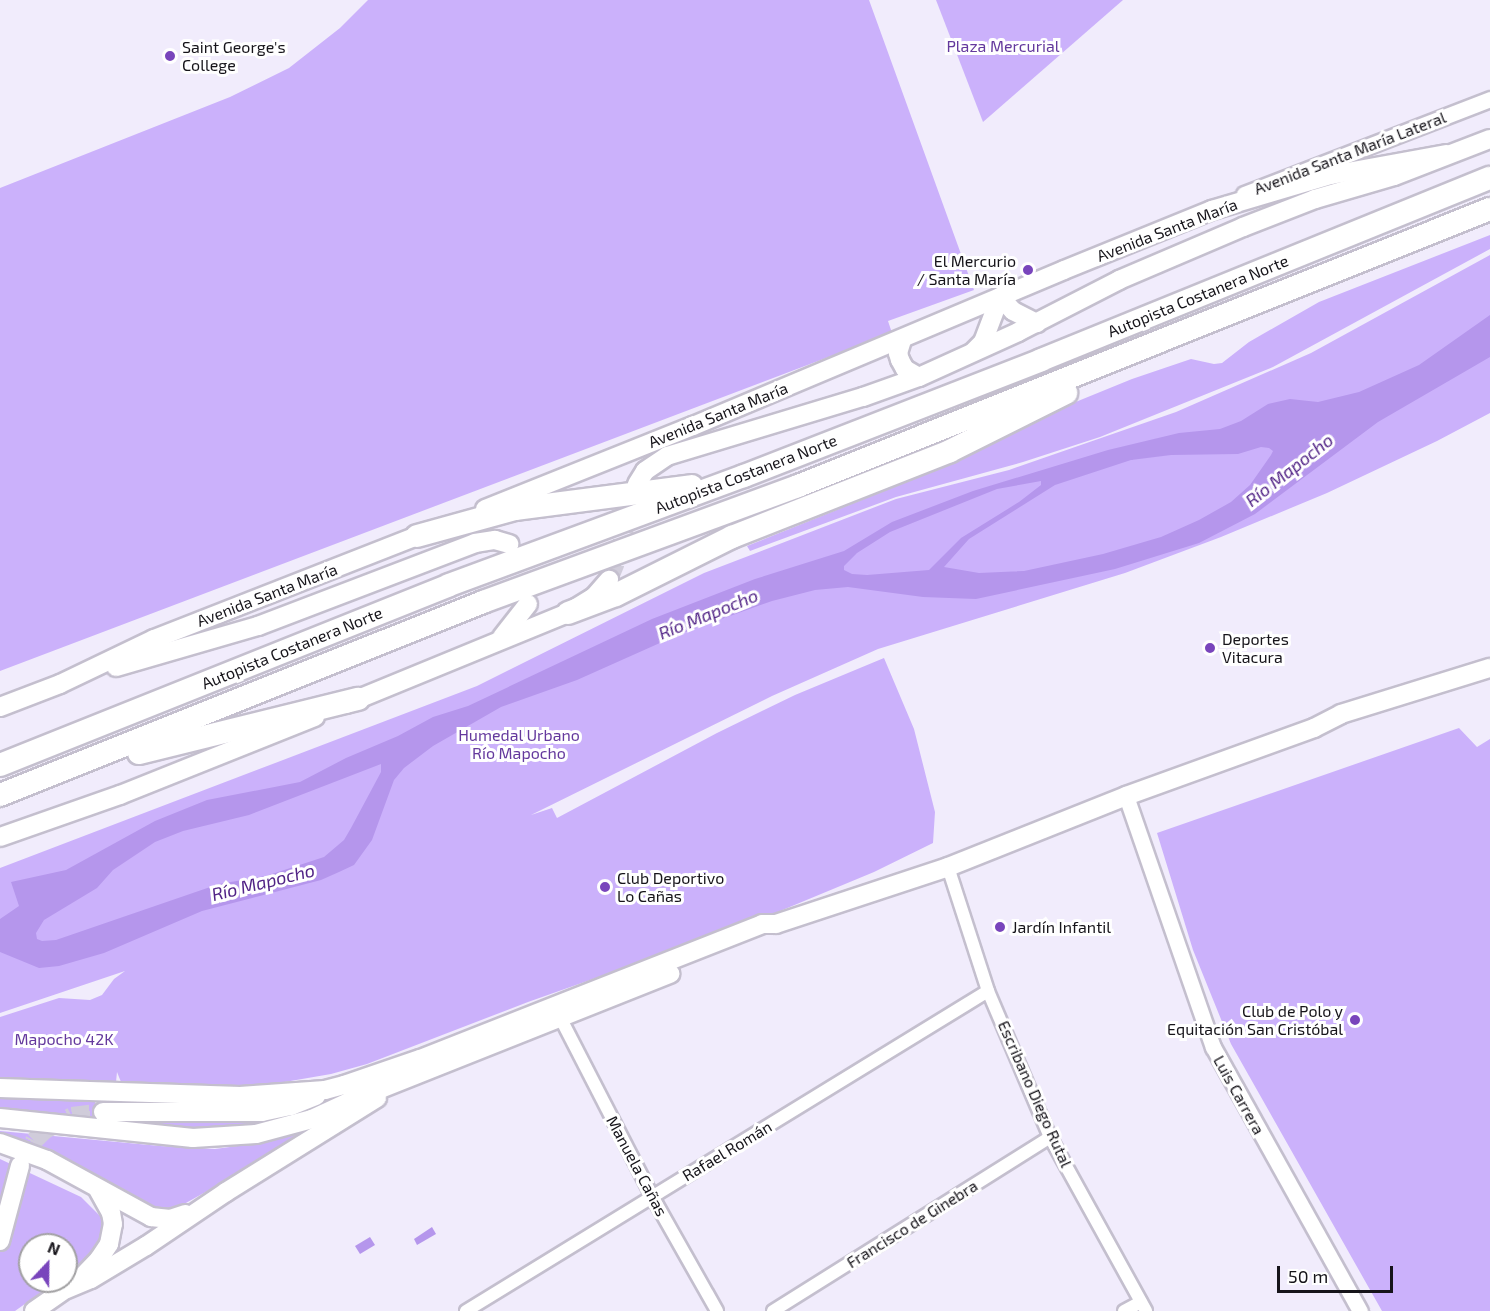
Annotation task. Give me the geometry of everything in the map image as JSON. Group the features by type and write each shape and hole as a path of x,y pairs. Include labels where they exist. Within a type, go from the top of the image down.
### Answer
{"highway":[{"name":"Autopista Costanera Norte","path":"0,765 449,585 744,476 1041,360 1490,178"},
{"name":"Autopista Costanera Norte","path":"0,795 440,619 798,486 1490,209"},
{"path":"568,613 616,595 732,537 950,451 1074,389 1155,344"},
{"path":"417,536 515,509 690,486 744,476"},
{"path":"78,764 146,751 358,699"}],"main road":[{"name":"Avenida Santa María","path":"637,483 654,464 674,454 863,397 919,376 1037,323 1119,280 1243,227 1315,199 1394,176 1446,154 1490,139"},
{"name":"Avenida Santa María","path":"0,706 60,684 154,639 417,536 902,340 1212,210 1330,175 1446,154"},
{"path":"972,353 983,342 1000,297 1013,310 1037,323"},
{"path":"902,340 898,354 900,360 905,369 919,376"},
{"path":"60,684 258,626 476,543 495,540 509,543"},
{"path":"0,837 157,781 568,613 594,597 609,580"},
{"path":"490,645 516,622 528,604"},
{"path":"103,1112 262,1112 291,1106 325,1090 420,1059 762,924 776,924 948,867 1126,796 1314,728 1341,714 1490,668"},
{"path":"1314,728 1346,724 1490,678"},
{"path":"0,1118 152,1135 226,1138 256,1134 312,1119 561,1019 766,936 776,924"},
{"path":"78,1284 100,1274 198,1210 362,1109 396,1084"},
{"path":"0,1088 240,1096 325,1090"},
{"path":"0,1143 47,1160 97,1189 157,1219 170,1219 198,1210"},
{"path":"0,1241 20,1166"},
{"path":"78,1279 99,1259 111,1236 111,1213 97,1189"},
{"path":"34,1311 61,1293"}],"street":[{"name":"Avenida Santa María Lateral","path":"1212,210 1274,180 1490,99"},
{"name":"Luis Carrera","path":"1126,796 1213,1047 1360,1311"},
{"name":"Escribano Diego Rutal","path":"948,867 988,991 1050,1137 1143,1307"},
{"name":"Rafael Román","path":"466,1311 988,991"},
{"name":"Manuela Cañas","path":"561,1019 652,1196 717,1311"},
{"name":"Francisco de Ginebra","path":"773,1311 1050,1137"},
{"path":"1124,1311 1143,1307"}],"green space":[{"path":"368,0 869,0 974,290 888,321 892,333 0,671 0,188 230,97 289,68 340,28"},
{"name":"Plaza Mercurial","path":"936,0 1123,0 983,122"},
{"path":"1490,235 1490,249 1273,367 1100,437 1023,462 896,497 750,551 747,546 946,466 1029,421 1132,379 1191,359 1214,364 1222,363 1249,342 1319,302"},
{"path":"1490,255 1490,413 1327,493 1221,537 1125,573 878,649 772,696 531,815 552,808 557,818 717,733 795,695 884,658 914,729 935,812 933,843 874,872 751,923 528,1002 367,1064 331,1074 273,1084 230,1086 121,1082 117,1072 116,1082 0,1079 0,1017 59,998 90,1000 102,995 114,979 125,971 0,1013 0,868 477,686 704,573 896,499 1009,470 1176,412 1311,353"},
{"name":"Club de Polo y Equitación San Cristóbal","path":"1459,728 1477,747 1490,739 1490,1311 1382,1311 1231,1044 1193,950 1157,833"},
{"path":"0,1096 95,1102 99,1118 230,1122 283,1117 284,1119 243,1128 204,1130 0,1110"},
{"path":"329,1123 168,1213 154,1210 0,1138 0,1131 215,1149 267,1142"},
{"path":"0,1159 81,1197 101,1217 105,1234 101,1249 78,1265 78,1233 18,1233 18,1293 40,1293 15,1311 0,1311"}],"water":[{"name":"Río Mapocho","path":"1490,315 1490,357 1378,422 1255,514 1199,543 1115,569 976,599 923,597 848,587 815,590 772,601 680,634 577,680 501,707 433,746 404,768 394,780 372,840 354,865 339,872 321,880 202,911 104,953 59,966 39,968 0,952 0,919 19,906 11,882 66,870 155,821 207,800 300,782 433,717 468,706 652,619 755,579 844,551 892,522 973,491 1108,450 1179,433 1220,429 1241,421 1268,404 1290,399 1318,402 1359,392 1419,365","holes":["1261,447 1273,451 1250,485 1231,502 1161,537 1103,554 1024,571 979,573 944,567 969,539 1055,485 1131,460 1171,455 1238,454","1041,481 1041,485 1019,502 961,538 929,570 867,575 852,574 844,570 844,566 857,553 890,532 997,489","381,764 381,772 344,840 324,857 266,876 219,884 56,940 37,939 36,933 44,920 97,888 113,870 155,842 183,831 249,815"]},
{"path":"432,1227 436,1234 417,1245 414,1239"},
{"path":"370,1237 375,1245 360,1254 355,1246"}],"tunnel":[{"path":"609,580 618,558 629,510"},
{"path":"20,1166 34,1141 45,1130 72,1116 103,1112"}],"place":[{"name":"Saint George's College","path":"170,56"},
{"name":"El Mercurio / Santa María","path":"1028,270"},
{"name":"Deportes Vitacura","path":"1210,648"},
{"name":"Club Deportivo Lo Cañas","path":"605,887"},
{"name":"Jardín Infantil","path":"1000,927"},
{"name":"Club de Polo y Equitación San Cristóbal","path":"1355,1020"}],"park label":[{"name":"Humedal Urbano Río Mapocho","path":"519,744"},
{"name":"Mapocho 42K","path":"64,1039"}]}
